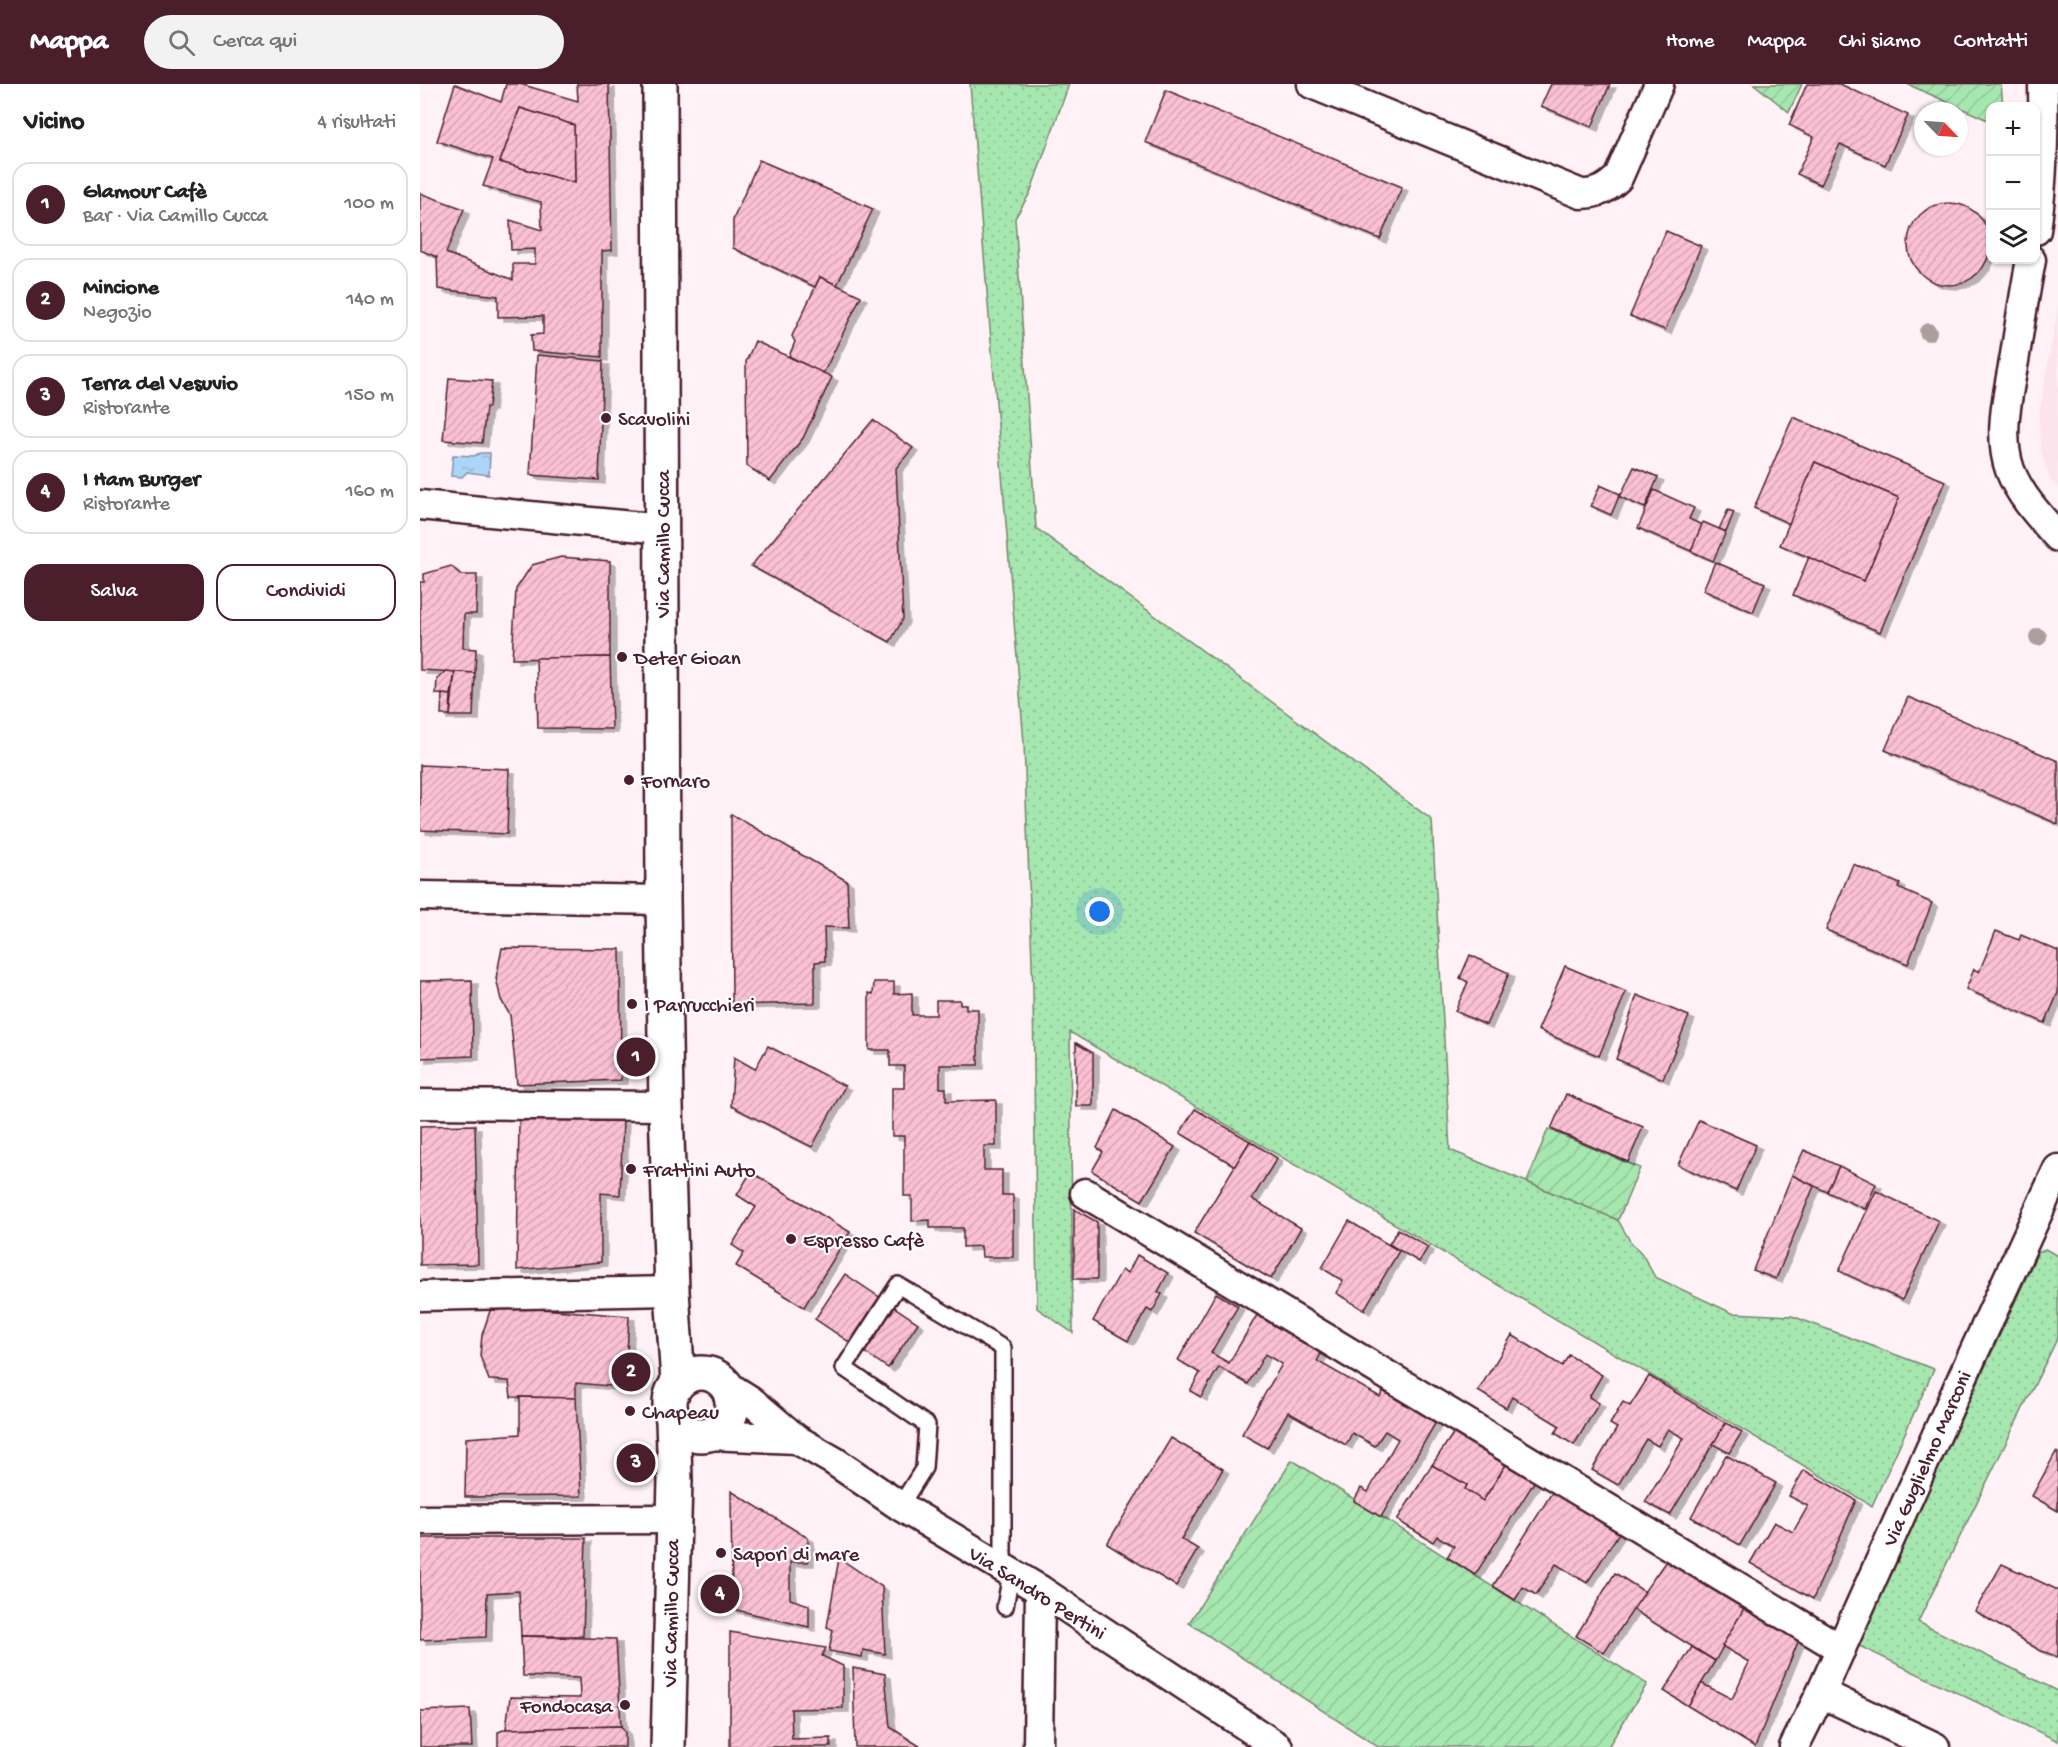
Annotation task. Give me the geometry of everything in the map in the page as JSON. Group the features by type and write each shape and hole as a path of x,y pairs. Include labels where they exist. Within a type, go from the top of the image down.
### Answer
{"street":[{"name":"Via Camillo Cucca","path":"660,84 663,900 666,1106 672,1291 678,1382"},
{"path":"1312,84 1581,194 1595,194 1606,189 1618,178 1659,84"},
{"path":"2043,84 2051,123 2044,221"},
{"path":"2030,264 2006,411 2006,456 2018,487 2058,537"},
{"path":"420,505 662,529"},
{"path":"420,897 663,900"},
{"path":"420,1104 666,1106"},
{"name":"Via Guglielmo Marconi","path":"1794,1747 1841,1649 1959,1384 2048,1218 2058,1169"},
{"path":"1085,1193 1841,1649"},
{"name":"Via Camillo Cucca","path":"672,1291 720,1380"},
{"path":"420,1296 672,1291"},
{"path":"695,1373 720,1380 730,1394 732,1404 726,1423 718,1430 694,1430 670,1400 672,1390 686,1376 695,1373"},
{"name":"Via Sandro Pertini","path":"720,1380 750,1400 796,1439 834,1461 900,1506 1040,1590 1278,1747"},
{"name":"Via Camillo Cucca","path":"668,1747 672,1519 675,1480 694,1430"},
{"name":"Via Sandro Pertini","path":"694,1430 796,1439"},
{"path":"420,1520 672,1519"},
{"path":"1038,1747 1040,1590"},
{"path":"1821,1693 1935,1747"}],"lane":[{"path":"900,1506 924,1468 927,1425 844,1368 898,1285 1003,1348 1004,1521 1007,1572 1005,1607"}],"shaded area":[{"path":"2058,307 2058,489 2049,478 2040,447 2039,414"}],"green space":[{"path":"970,84 1069,84 1030,193 1015,218 1036,528 1432,820 1450,1150 1618,1220 1655,1277 1732,1313 1792,1316 1934,1369 1872,1506 1070,1032 1073,1333 1037,1308 1033,990 1024,743"},
{"path":"1754,84 1802,84 1789,112"},
{"path":"1907,84 2001,84 2003,102 1986,102 1986,119 1968,111 1968,102 1947,102"},
{"path":"1548,1129 1640,1168 1618,1220 1527,1182"},
{"path":"2045,1249 2058,1256 2058,1337 1918,1622 2058,1691 2058,1741 1857,1645 2038,1252"},
{"path":"1292,1460 1647,1684 1608,1747 1378,1747 1189,1623"}],"water":[{"path":"480,453 490,453 489,475 467,472 462,477 451,476 453,455 474,456"}],"building":[{"path":"455,84 501,102 506,84 520,84 578,101 577,84 609,84 612,250 602,251 602,357 532,351 531,335 543,334 543,316 498,317 498,296 438,289 437,257 420,250 420,193 464,209 446,253 513,280 513,264 535,264 535,249 511,250 510,220 542,230 541,202 483,186 493,159 437,141","holes":["520,108 574,125 575,183 500,162"]},
{"path":"1551,84 1610,84 1592,127 1541,106"},
{"path":"1807,84 1840,84 1908,115 1885,165 1840,144 1821,185 1797,174 1814,137 1789,125"},
{"path":"1166,90 1402,187 1380,239 1145,142"},
{"path":"520,108 574,125 575,183 500,162"},
{"path":"759,160 873,209 837,285 820,277 815,287 733,248 733,220"},
{"path":"1941,204 1957,204 1972,210 1986,226 1986,262 1972,278 1957,284 1941,284 1926,278 1915,267 1909,252 1909,236 1915,221 1926,210"},
{"path":"1666,231 1701,246 1665,330 1630,316"},
{"path":"820,277 861,296 823,374 789,356 795,342 792,336"},
{"path":"755,341 832,377 803,438 770,481 747,466 746,362"},
{"path":"537,355 603,361 599,480 530,475"},
{"path":"449,378 492,381 482,443 443,440"},
{"path":"1793,417 1945,481 1880,632 1793,595 1809,557 1864,581 1899,498 1815,462 1790,524 1754,508"},
{"path":"873,420 913,448 896,468 903,619 890,642 751,566"},
{"path":"1815,462 1899,498 1864,581 1780,545"},
{"path":"1634,467 1658,477 1645,508 1620,497"},
{"path":"1600,485 1620,494 1611,515 1591,506"},
{"path":"1654,490 1694,508 1689,519 1702,525 1691,551 1638,528"},
{"path":"1728,510 1734,512 1726,532 1719,529"},
{"path":"1703,522 1726,532 1713,561 1691,551"},
{"path":"561,557 610,561 610,657 512,659 516,589 532,565"},
{"path":"1715,562 1765,583 1753,612 1703,590"},
{"path":"451,566 461,575 477,575 476,614 464,614 463,648 476,649 475,673 420,670 420,582 424,582 424,574"},
{"path":"610,657 612,729 538,728 536,658"},
{"path":"446,671 455,672 451,695 436,694 437,679"},
{"path":"455,672 475,673 473,716 450,716"},
{"path":"442,694 451,695 450,715 441,715"},
{"path":"1908,697 2058,761 2058,824 1885,750"},
{"path":"420,765 509,769 507,834 420,830"},
{"path":"731,814 847,881 849,928 824,927 825,961 815,962 815,1003 732,1005"},
{"path":"1853,864 1900,884 1898,888 1932,903 1908,964 1826,930"},
{"path":"1996,931 2019,940 2021,935 2058,951 2058,993 2045,1023 1966,989 1974,969 1979,972"},
{"path":"502,948 620,949 621,1080 517,1084 510,1015 501,1000 496,978"},
{"path":"1470,955 1509,973 1486,1025 1455,1011 1468,982 1460,978"},
{"path":"1565,966 1626,992 1599,1056 1538,1030"},
{"path":"472,980 473,1056 420,1058 420,981"},
{"path":"874,982 894,982 894,994 912,993 912,1015 936,1015 936,1000 960,1000 960,1004 966,1004 966,1009 978,1009 978,1065 940,1065 940,1088 946,1088 946,1101 996,1100 996,1146 984,1146 984,1170 1002,1170 1002,1195 1013,1195 1013,1257 982,1257 981,1246 963,1247 963,1228 930,1228 930,1220 912,1221 912,1196 904,1196 904,1136 892,1136 892,1088 904,1088 904,1066 890,1066 890,1050 869,1050 869,993 873,994"},
{"path":"1637,995 1689,1016 1663,1079 1616,1059"},
{"path":"1076,1043 1093,1053 1093,1106 1076,1106"},
{"path":"768,1046 845,1086 812,1147 731,1106 734,1057 755,1069"},
{"path":"1566,1094 1643,1127 1628,1162 1551,1129"},
{"path":"1195,1109 1250,1141 1235,1166 1180,1133"},
{"path":"1116,1110 1175,1147 1142,1201 1092,1171 1103,1152 1097,1148"},
{"path":"519,1116 623,1120 620,1195 601,1193 601,1262 517,1270"},
{"path":"1699,1120 1756,1145 1736,1191 1678,1165"},
{"path":"475,1125 478,1264 420,1265 420,1126"},
{"path":"1250,1141 1277,1158 1252,1199 1301,1228 1271,1279 1194,1233"},
{"path":"1804,1150 1839,1166 1827,1192 1792,1175"},
{"path":"1839,1166 1876,1184 1865,1209 1827,1192"},
{"name":"Espresso Cafè","path":"751,1172 850,1232 804,1307 736,1266 744,1253 732,1245 756,1207 737,1195"},
{"path":"1792,1175 1814,1186 1776,1279 1753,1270"},
{"path":"1876,1191 1939,1221 1902,1300 1839,1271"},
{"path":"1074,1209 1097,1222 1097,1279 1074,1279"},
{"path":"1349,1221 1399,1251 1364,1310 1336,1293 1343,1281 1322,1268"},
{"path":"1398,1229 1428,1247 1419,1262 1389,1244"},
{"path":"1137,1255 1168,1273 1158,1292 1162,1294 1152,1312 1147,1309 1128,1341 1093,1321 1122,1270 1128,1273"},
{"path":"845,1274 918,1323 888,1368 815,1319"},
{"path":"1216,1293 1238,1306 1211,1353 1229,1363 1257,1315 1322,1352 1317,1361 1380,1397 1383,1391 1436,1422 1381,1517 1354,1501 1361,1488 1368,1492 1398,1439 1385,1431 1375,1446 1352,1433 1346,1445 1288,1412 1267,1448 1242,1434 1282,1364 1265,1354 1248,1384 1219,1367 1201,1397 1190,1391 1200,1373 1178,1360"},
{"path":"492,1305 629,1316 627,1354 610,1386 576,1383 576,1398 511,1397 509,1381 489,1380 480,1356 482,1335"},
{"path":"1512,1335 1562,1366 1569,1355 1602,1375 1589,1397 1599,1403 1574,1445 1555,1433 1560,1426 1512,1397 1506,1408 1478,1391"},
{"path":"1649,1376 1726,1423 1670,1515 1645,1502 1684,1438 1668,1429 1658,1446 1646,1439 1618,1485 1592,1470 1617,1428 1610,1424 1623,1402 1630,1406"},
{"path":"520,1397 576,1398 581,1496 465,1497 466,1438 520,1434"},
{"path":"1726,1423 1742,1432 1729,1453 1713,1444"},
{"path":"1454,1432 1507,1463 1483,1501 1465,1489 1467,1485 1432,1465"},
{"path":"1171,1438 1223,1469 1181,1539 1198,1549 1176,1586 1107,1544"},
{"path":"2056,1452 2058,1453 2058,1511 2032,1496"},
{"path":"1726,1455 1776,1483 1740,1545 1691,1517"},
{"path":"1507,1463 1535,1481 1475,1575 1447,1557 1454,1546 1437,1536 1433,1542 1397,1520 1432,1465 1467,1485 1465,1489 1483,1501"},
{"path":"1804,1470 1856,1500 1813,1599 1750,1563 1774,1522 1793,1532 1808,1506 1789,1496"},
{"path":"731,1491 808,1538 808,1562 790,1562 790,1599 809,1605 809,1627 732,1609"},
{"path":"1553,1491 1619,1533 1587,1583 1556,1564 1536,1595 1523,1587 1515,1600 1493,1586"},
{"path":"420,1538 586,1538 583,1636 521,1636 519,1591 487,1593 486,1637 420,1640"},
{"path":"839,1558 882,1587 885,1654 863,1650 862,1657 829,1651 833,1630 827,1627"},
{"path":"1668,1558 1746,1605 1715,1661 1632,1609"},
{"path":"2002,1564 2058,1590 2058,1657 2039,1650 1975,1611"},
{"path":"1615,1573 1645,1592 1604,1653 1576,1636"},
{"path":"1746,1605 1800,1637 1755,1747 1688,1706 1701,1683 1732,1699 1749,1662 1722,1646"},
{"path":"730,1632 826,1648 822,1656 843,1666 843,1708 791,1709 792,1739 831,1738 831,1747 730,1747"},
{"path":"521,1636 616,1639 621,1726 506,1729 510,1697 580,1698 579,1678 523,1676"},
{"path":"1692,1647 1715,1661 1688,1706 1664,1691"},
{"path":"853,1668 885,1674 890,1727 921,1747 855,1747"},
{"path":"470,1709 472,1747 420,1747 420,1711"},
{"path":"621,1726 625,1733 625,1747 498,1747 498,1732 506,1729"}],"place":[{"name":"Scavolini","path":"606,418"},
{"name":"Deter Gioan","path":"622,657"},
{"name":"Fornaro","path":"629,780"},
{"name":"I Parrucchieri","path":"632,1004"},
{"name":"Glamour Cafè","path":"636,1057"},
{"name":"Frattini Auto","path":"631,1169"},
{"name":"Espresso Cafè","path":"791,1239"},
{"name":"Mincione","path":"631,1372"},
{"name":"Chapeau","path":"630,1411"},
{"name":"Terra del Vesuvio","path":"636,1463"},
{"name":"Sapori di mare","path":"721,1553"},
{"name":"I Ham Burger","path":"720,1594"},
{"name":"Fondocasa","path":"625,1705"}]}
